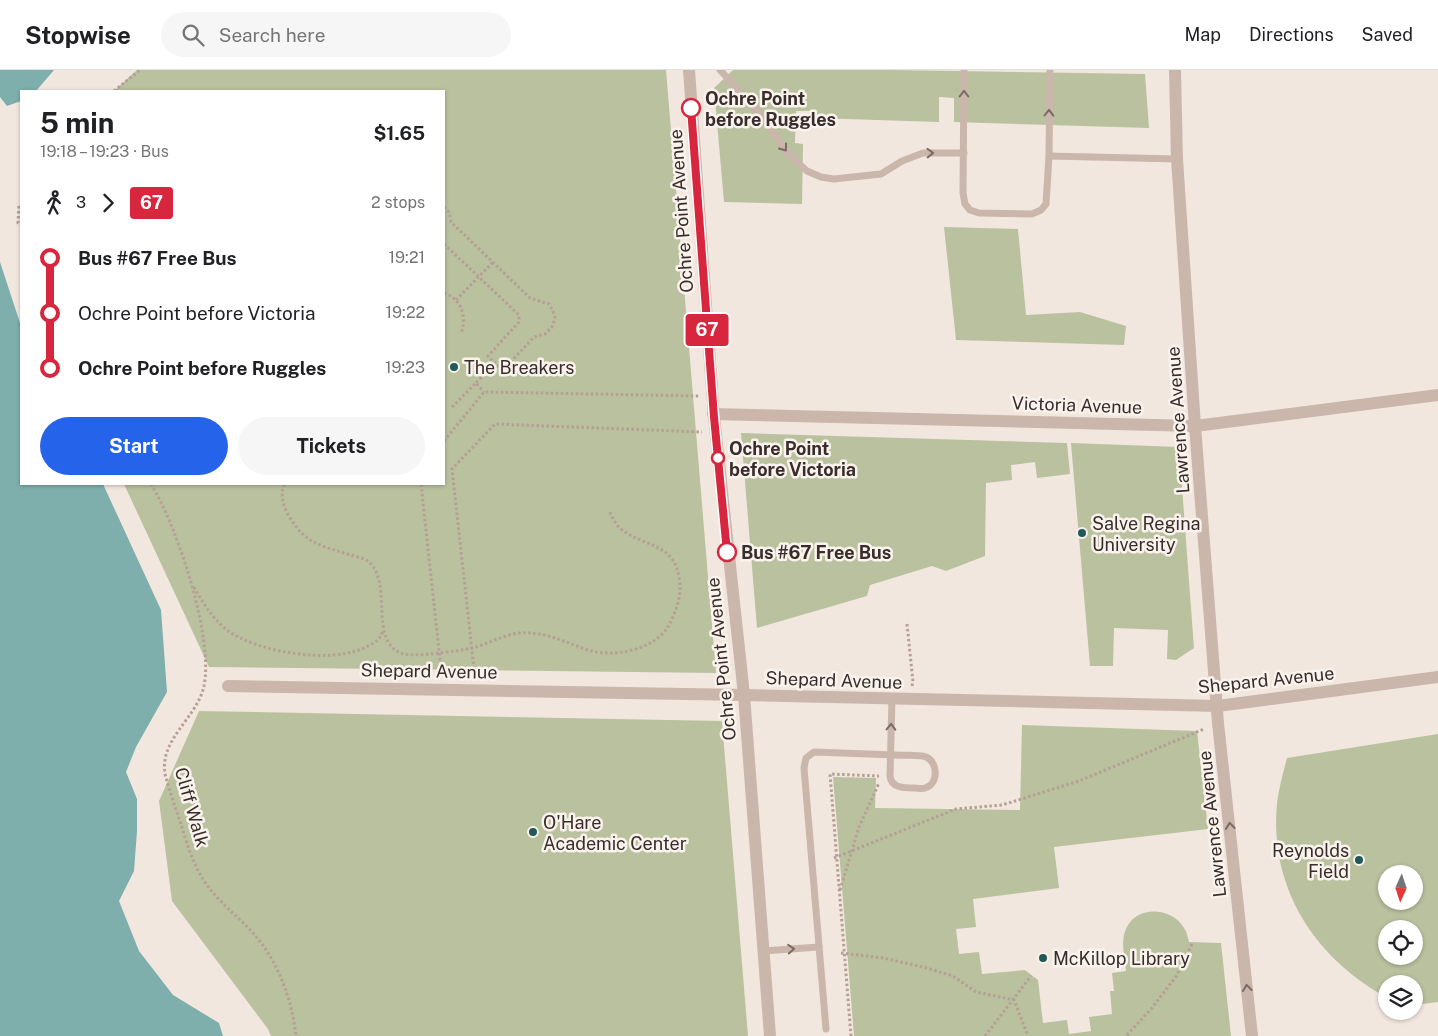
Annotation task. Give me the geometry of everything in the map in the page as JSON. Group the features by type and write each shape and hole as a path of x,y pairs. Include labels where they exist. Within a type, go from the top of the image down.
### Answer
{"street":[{"name":"Ochre Point Avenue","path":"689,70 715,432 744,695 770,1036"},
{"name":"Lawrence Avenue","path":"1175,70 1177,159 1218,723 1252,1036"},
{"name":"Victoria Avenue","path":"714,414 1196,426 1438,396"},
{"name":"Shepard Avenue","path":"228,686 1218,706 1438,677"}],"lane":[{"path":"720,70 753,106 788,154 807,171 822,177 834,179 881,174 913,156 923,153 964,153"},
{"path":"964,70 963,193 965,204 970,210 979,213 1032,214 1041,210 1046,204 1049,156 1050,70"},
{"path":"1049,156 1177,159"},
{"path":"826,1029 804,768 806,758 814,752 890,755 925,756 932,760 935,767 935,776 931,784 925,788 900,788 893,784 890,779 890,755 892,699"},
{"path":"763,951 819,947"}],"path":[{"path":"115,90 140,70"},
{"path":"19,206 20,218"},
{"path":"445,207 449,212 451,222 494,261 530,298 549,304 553,311 555,318 552,326 545,334 534,337 502,370 488,356 520,322 519,315 445,245"},
{"path":"456,300 494,261"},
{"path":"445,294 456,300 464,316 461,334"},
{"path":"452,407 495,363"},
{"path":"476,383 484,392 712,396"},
{"path":"445,440 484,392"},
{"path":"474,669 452,468 495,424 715,432"},
{"name":"Cliff Walk","path":"152,485 167,515 192,583 204,648 204,686 198,701 169,744 165,760 165,775 186,842 200,874 209,887 254,934 272,960 288,995 296,1036"},
{"path":"284,485 282,499 285,508 302,535 324,547 366,560 371,565 380,586 383,627 387,641 391,647 401,653 413,655 472,648 517,633 534,633 601,653 635,649 654,642 664,633 678,603 680,587 678,572 671,558 661,549 620,529 609,510"},
{"path":"421,485 441,669"},
{"path":"192,583 209,611 227,630 251,642 280,650 324,655 352,652 365,648 375,642 382,634 383,627"},
{"path":"907,624 913,682 909,699"},
{"path":"835,858 956,809 1002,805 1079,781 1218,723"},
{"path":"839,893 866,809 882,776 830,774 835,858 851,1036"},
{"path":"1123,1036 1127,1036 1152,1008 1176,975 1193,942"},
{"path":"843,953 883,958 927,968 953,976 976,992 1014,1000"},
{"path":"985,1036 1031,976"},
{"path":"1014,1000 1028,1036"}],"green space":[{"path":"137,70 666,70 716,673 209,667 124,485 445,485 445,90 115,90"},
{"path":"733,70 890,70 1145,74 1149,128 954,122 954,98 939,97 939,122 814,118 814,111 796,111 795,143 803,144 802,204 724,202 714,88"},
{"path":"944,227 1018,229 1026,315 1080,312 1126,326 1124,345 956,340"},
{"path":"741,433 1067,443 1070,474 1037,478 1035,462 1011,465 1012,480 986,483 985,556 946,571 932,566 870,585 867,596 757,628"},
{"path":"1071,443 1179,447 1194,648 1176,660 1167,659 1168,630 1114,628 1113,666 1090,666"},
{"path":"199,711 722,721 748,1036 271,1036 268,1029 172,901 159,801"},
{"path":"1022,725 1197,731 1208,829 1054,847 1059,888 973,899 976,927 956,929 959,954 979,952 982,974 1025,970 1038,980 1043,1023 1067,1020 1069,1034 1091,1031 1089,1017 1112,1014 1110,991 1114,991 1112,973 1126,971 1123,945 1126,929 1131,921 1138,916 1154,912 1163,913 1178,921 1186,931 1189,942 1221,943 1231,1036 854,1036 833,777 876,778 875,808 1020,810"},
{"name":"Reynolds Field","path":"1438,734 1438,1002 1423,1004 1423,975 1378,975 1378,992 1360,981 1337,962 1318,940 1302,916 1289,891 1281,863 1276,834 1277,803 1287,758"}],"water":[{"path":"0,70 54,70 37,90 20,90 20,101 7,106 0,97"},
{"path":"0,262 20,323 20,485 103,485 161,610 167,692 136,747 126,772 137,799 137,831 134,871 119,901 139,951 173,995 219,1023 223,1036 0,1036"}],"bus line":[{"name":"67","path":"691,108 702,270 727,552"}],"place":[{"name":"Ochre Point before Ruggles","path":"691,108"},
{"name":"The Breakers","path":"454,367"},
{"name":"Ochre Point before Victoria","path":"718,458"},
{"name":"Salve Regina University","path":"1082,533"},
{"name":"Bus #67 Free Bus","path":"727,552"},
{"name":"O'Hare Academic Center","path":"533,832"},
{"name":"Reynolds Field","path":"1359,860"},
{"name":"McKillop Library","path":"1043,958"}]}
